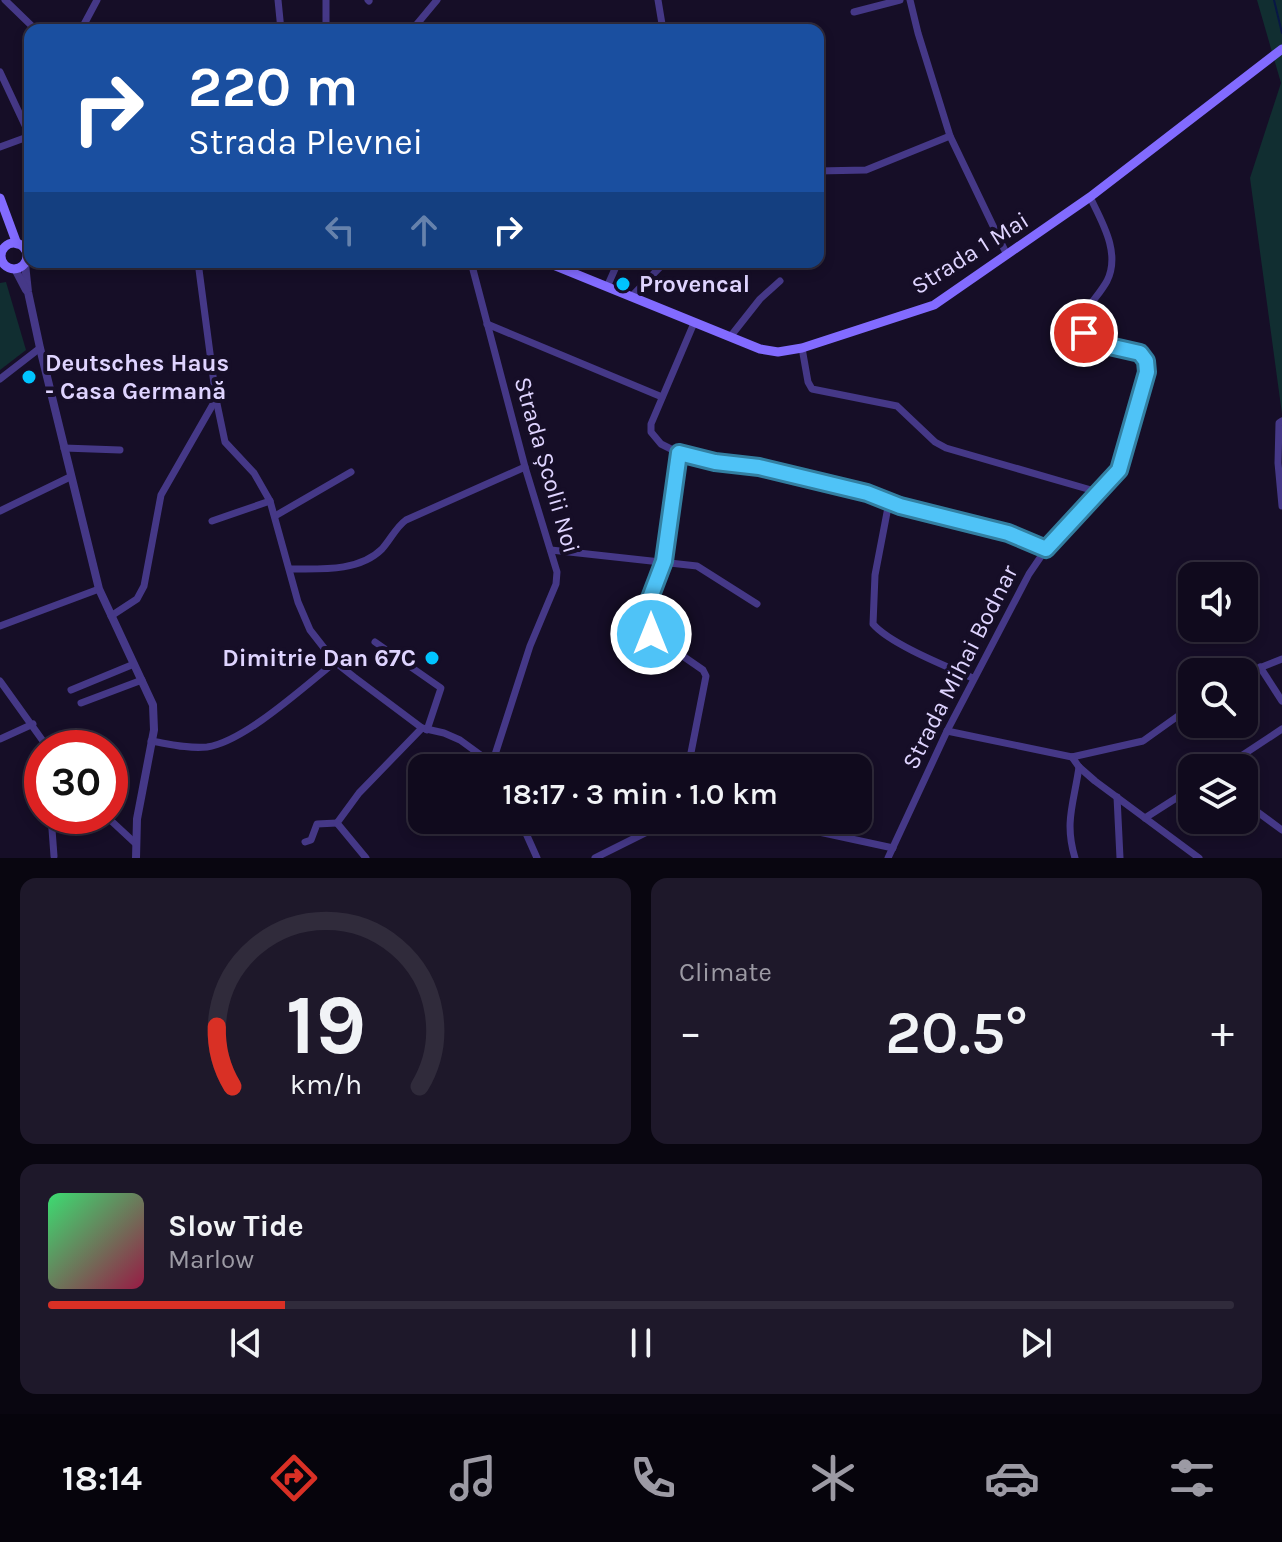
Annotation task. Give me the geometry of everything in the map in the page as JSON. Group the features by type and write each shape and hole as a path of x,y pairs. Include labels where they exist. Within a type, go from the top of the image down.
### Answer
{"main road":[{"name":"Strada 1 Mai","path":"567,268 760,349 778,352 802,348 934,305 1090,197 1280,51"},
{"path":"0,198 7,221 3,264 8,270"}],"street":[{"path":"5,0 30,24"},
{"path":"84,24 97,0"},
{"path":"278,0 280,24"},
{"path":"326,0 326,24"},
{"path":"417,24 437,0"},
{"path":"658,0 662,24"},
{"path":"854,12 900,0"},
{"path":"910,0 950,136 1007,255"},
{"path":"1280,51 1282,63"},
{"path":"0,72 24,123"},
{"path":"824,171 866,170 950,136"},
{"path":"0,147 24,138"},
{"name":"Strada Mihai Bodnar","path":"888,858 973,678 1029,574 1046,549 1114,477 1122,463 1147,372 1146,361 1140,353 1096,343 1084,333 1082,318 1112,267 1108,237 1090,197"},
{"path":"28,268 28,292 40,348 99,589 154,710 135,843 136,858"},
{"path":"199,268 216,399 225,442 254,473 270,501 304,617 317,641 335,662 425,729 460,740 479,754"},
{"name":"Strada Școlii Noi","path":"473,268 525,467 557,572 556,584 530,646 495,754"},
{"path":"607,287 615,268"},
{"path":"631,297 659,268"},
{"path":"8,270 28,292"},
{"path":"730,337 760,299 780,281"},
{"path":"694,323 651,424 651,432 661,444 679,453 715,462 759,467 867,493 889,502 1008,533 1046,549"},
{"path":"487,324 662,397"},
{"path":"0,379 40,348"},
{"path":"802,348 812,389 897,406 935,442 946,448 1098,492"},
{"path":"111,616 137,599 144,586 161,495 216,399"},
{"path":"1282,421 1279,423 1278,463 1282,506"},
{"path":"64,448 120,450"},
{"path":"679,453 664,561 642,619 651,634 703,670 706,676 691,754"},
{"path":"290,569 341,567 361,562 382,549 406,520 525,467"},
{"path":"275,516 351,472"},
{"path":"0,511 70,477"},
{"path":"212,521 270,501"},
{"path":"889,502 875,575 873,624 915,651 973,678"},
{"path":"551,550 697,566 757,604"},
{"path":"0,626 99,589"},
{"path":"337,823 359,793 425,729 441,688 375,642"},
{"path":"1282,659 1260,667 1282,701"},
{"path":"151,741 205,747 231,739 335,662"},
{"path":"71,690 134,664"},
{"path":"81,703 142,680"},
{"path":"0,681 37,730"},
{"path":"947,731 1072,757 1143,741 1178,716"},
{"path":"0,739 33,724"},
{"path":"1244,754 1282,729"},
{"path":"1072,757 1079,767 1199,858"},
{"path":"1075,858 1068,823 1079,767"},
{"path":"1117,797 1120,858"},
{"path":"1145,818 1178,797"},
{"path":"1258,812 1282,830"},
{"path":"305,842 311,840 317,824 337,823"},
{"path":"337,823 366,858"},
{"path":"52,834 54,856"},
{"path":"125,834 135,843"},
{"path":"526,834 537,858"},
{"path":"595,858 643,834"},
{"path":"828,834 893,848"}],"green space":[{"path":"1257,0 1282,0 1282,414 1250,178 1281,83"},
{"path":"6,282 26,350 0,370 0,283"}],"waterway":[{"path":"1274,0 1282,33"}],"place":[{"name":"Provencal","path":"623,284"},
{"name":"Deutsches Haus - Casa Germană","path":"29,377"},
{"name":"Dimitrie Dan 67C","path":"432,658"}],"route":[{"path":"651,634 642,619 664,561 679,453 715,462 759,467 867,493 900,506 1008,533 1046,549 1119,470 1147,372 1146,361 1140,353 1096,343 1084,333"}]}
